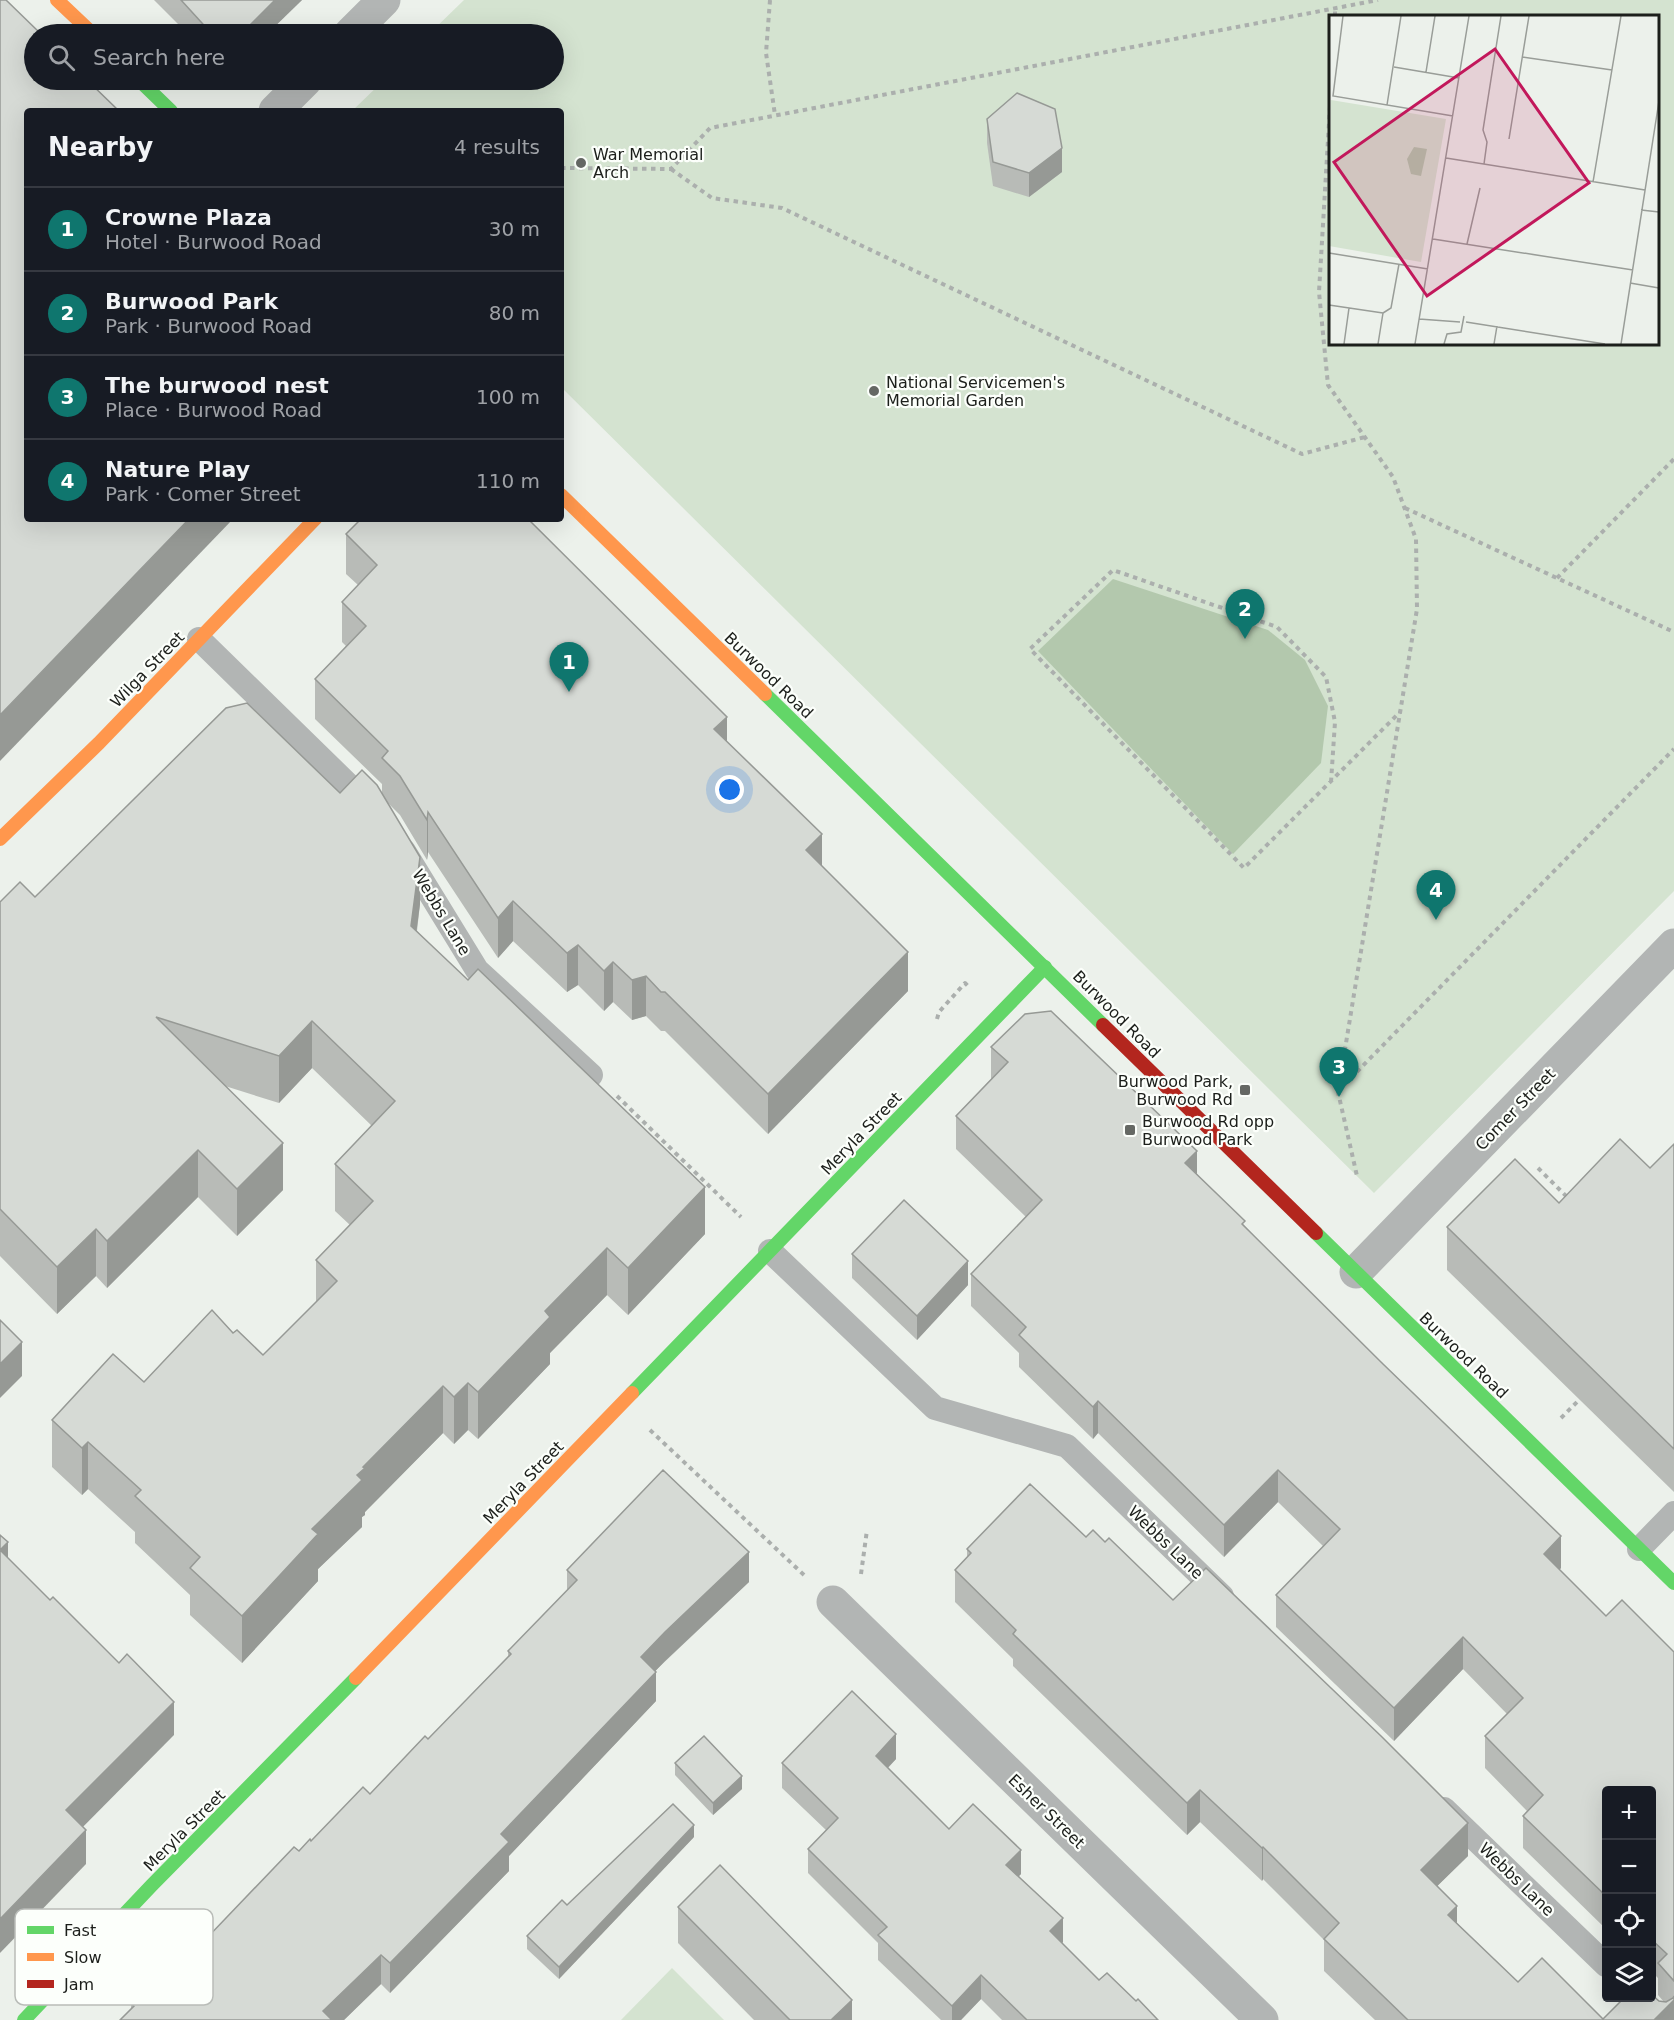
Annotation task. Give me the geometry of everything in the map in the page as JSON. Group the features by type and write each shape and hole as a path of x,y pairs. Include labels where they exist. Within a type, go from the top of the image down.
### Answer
{"street":[{"path":"57,0 82,24"},
{"path":"360,24 384,0"},
{"path":"149,90 168,108"},
{"path":"278,108 296,90"},
{"name":"Burwood Road","path":"564,498 1674,1583"},
{"name":"Wilga Street","path":"0,839 99,743 312,522"},
{"name":"Comer Street","path":"1356,1272 1674,945"},
{"name":"Meryla Street","path":"129,1909 302,1734 1045,967"},
{"name":"Esher Street","path":"833,1602 1262,2020"},
{"name":"Meryla Street","path":"24,2020 38,2005"}],"lane":[{"name":"Webbs Lane","path":"199,639 391,828 477,970 591,1075"},
{"name":"Webbs Lane","path":"770,1251 935,1408 1067,1446 1238,1611"},
{"path":"1639,1549 1674,1513"},
{"name":"Webbs Lane","path":"1426,1792 1602,1961"}],"path":[{"path":"770,0 766,53 775,115"},
{"path":"671,169 710,128 1378,0"},
{"path":"1335,8 1335,15"},
{"path":"1329,155 1319,292 1328,385 1393,477 1416,539 1417,609 1338,1092 1357,1176"},
{"path":"564,168 671,169 712,198 782,208 1302,454 1365,437"},
{"path":"1557,578 1674,459"},
{"path":"1405,508 1674,632"},
{"path":"1331,782 1335,722 1326,677 1277,627 1113,570 1030,649 1244,868 1331,782 1401,712"},
{"path":"1338,1092 1674,749"},
{"path":"939,1012 965,983 976,993"},
{"path":"611,1090 741,1217"},
{"path":"1538,1168 1572,1202"},
{"path":"622,1403 833,1602"}],"shaded area":[{"path":"464,0 1674,0 1674,891 1374,1193 564,390 564,108 355,108 374,90 564,90 564,24 439,24"},
{"path":"1113,579 1268,630 1305,660 1328,706 1321,763 1233,854 1038,651"},
{"path":"672,1968 724,2020 621,2020"}],"building":[{"path":"0,0 6,0 31,24 24,24 24,90 97,90 116,108 24,108 24,522 186,522 0,715"},
{"path":"181,0 275,0 251,24 203,24"},
{"path":"1017,93 1055,109 1062,148 1029,173 993,162 987,119"},
{"path":"358,522 531,522 727,717 714,729 822,834 806,850 908,952 768,1094 646,976 632,980 613,962 604,971 578,945 567,953 513,901 498,918 428,812 427,820 400,776 382,758 388,751 315,679 366,626 342,602 377,565 346,534"},
{"path":"247,703 340,793 362,770 377,785 420,857 411,926 468,980 478,969 705,1187 628,1268 607,1248 545,1311 550,1317 478,1392 468,1383 454,1397 443,1386 363,1467 365,1468 357,1475 362,1480 312,1529 318,1534 242,1616 190,1568 200,1557 135,1496 141,1490 88,1442 82,1448 52,1420 113,1354 144,1382 212,1310 233,1333 237,1330 263,1355 337,1281 316,1260 373,1201 335,1164 395,1101 312,1021 279,1056 156,1017 283,1143 237,1189 198,1150 107,1241 96,1229 57,1267 0,1209 0,902 20,882 35,897 226,708"},
{"path":"1051,1011 1197,1151 1185,1163 1245,1221 1242,1224 1561,1536 1544,1554 1606,1616 1622,1600 1674,1652 1674,1981 1658,1963 1667,1954 1656,1944 1656,1786 1602,1786 1602,1892 1523,1816 1543,1795 1485,1736 1523,1698 1463,1637 1394,1708 1276,1595 1340,1529 1278,1470 1224,1525 1098,1401 1093,1407 1019,1335 1026,1327 971,1274 1042,1200 956,1116 1008,1062 991,1047 1025,1014"},
{"path":"1620,1139 1650,1168 1674,1144 1674,1449 1447,1227 1515,1159 1559,1203"},
{"path":"904,1200 968,1261 917,1316 852,1254"},
{"path":"0,1320 22,1342 0,1364"},
{"path":"663,1470 749,1552 641,1657 656,1672 501,1834 509,1842 390,1963 381,1955 323,2011 332,2020 120,2020 134,2006 132,2005 213,2005 213,1932 294,1847 299,1851 310,1839 311,1841 363,1787 370,1794 425,1736 428,1739 511,1654 508,1651 577,1580 567,1570"},
{"path":"1030,1484 1086,1537 1093,1530 1105,1542 1109,1538 1173,1600 1206,1568 1468,1823 1421,1870 1457,1906 1448,1915 1518,1982 1542,1958 1603,2019 1620,2002 1656,2002 1656,1998 1666,2002 1674,1996 1674,2000 1654,2020 1408,2020 1324,1939 1339,1923 1263,1847 1200,1790 1187,1803 1013,1634 1016,1630 955,1570 971,1553 967,1549"},
{"path":"0,1535 8,1542 0,1550"},
{"path":"0,1550 50,1600 53,1597 119,1663 127,1654 174,1702 66,1810 86,1830 0,1919"},
{"path":"852,1691 896,1734 876,1756 949,1829 973,1804 1021,1850 1006,1865 1063,1918 1050,1931 1099,1980 1107,1973 1136,2001 1138,1999 1158,2020 1027,2020 981,1975 952,2006 878,1935 887,1927 808,1849 838,1818 782,1763"},
{"path":"704,1736 742,1776 713,1803 675,1763"},
{"path":"673,1804 694,1825 559,1967 527,1936 562,1900 567,1905"},
{"path":"720,1865 852,2000 831,2020 790,2020 678,1907"}],"traffic: fast":[{"path":"149,90 168,108"},
{"path":"765,694 1103,1025"},
{"path":"632,1393 1045,967"},
{"path":"1316,1233 1674,1583"},
{"path":"129,1909 356,1678"},
{"path":"24,2020 38,2005"}],"traffic: slow":[{"path":"57,0 82,24"},
{"path":"564,498 765,694"},
{"path":"0,839 99,743 312,522"},
{"path":"356,1678 632,1393"}],"traffic: jam":[{"path":"1103,1025 1316,1233"}],"place":[{"name":"War Memorial Arch","path":"581,163"},
{"name":"National Servicemen's Memorial Garden","path":"874,391"},
{"name":"Burwood Park","path":"1245,639"},
{"name":"Crowne Plaza","path":"569,692"},
{"name":"Nature Play","path":"1436,920"},
{"name":"Burwood Park, Burwood Rd","path":"1245,1090"},
{"name":"The burwood nest","path":"1339,1097"},
{"name":"Burwood Rd opp Burwood Park","path":"1130,1130"}]}
